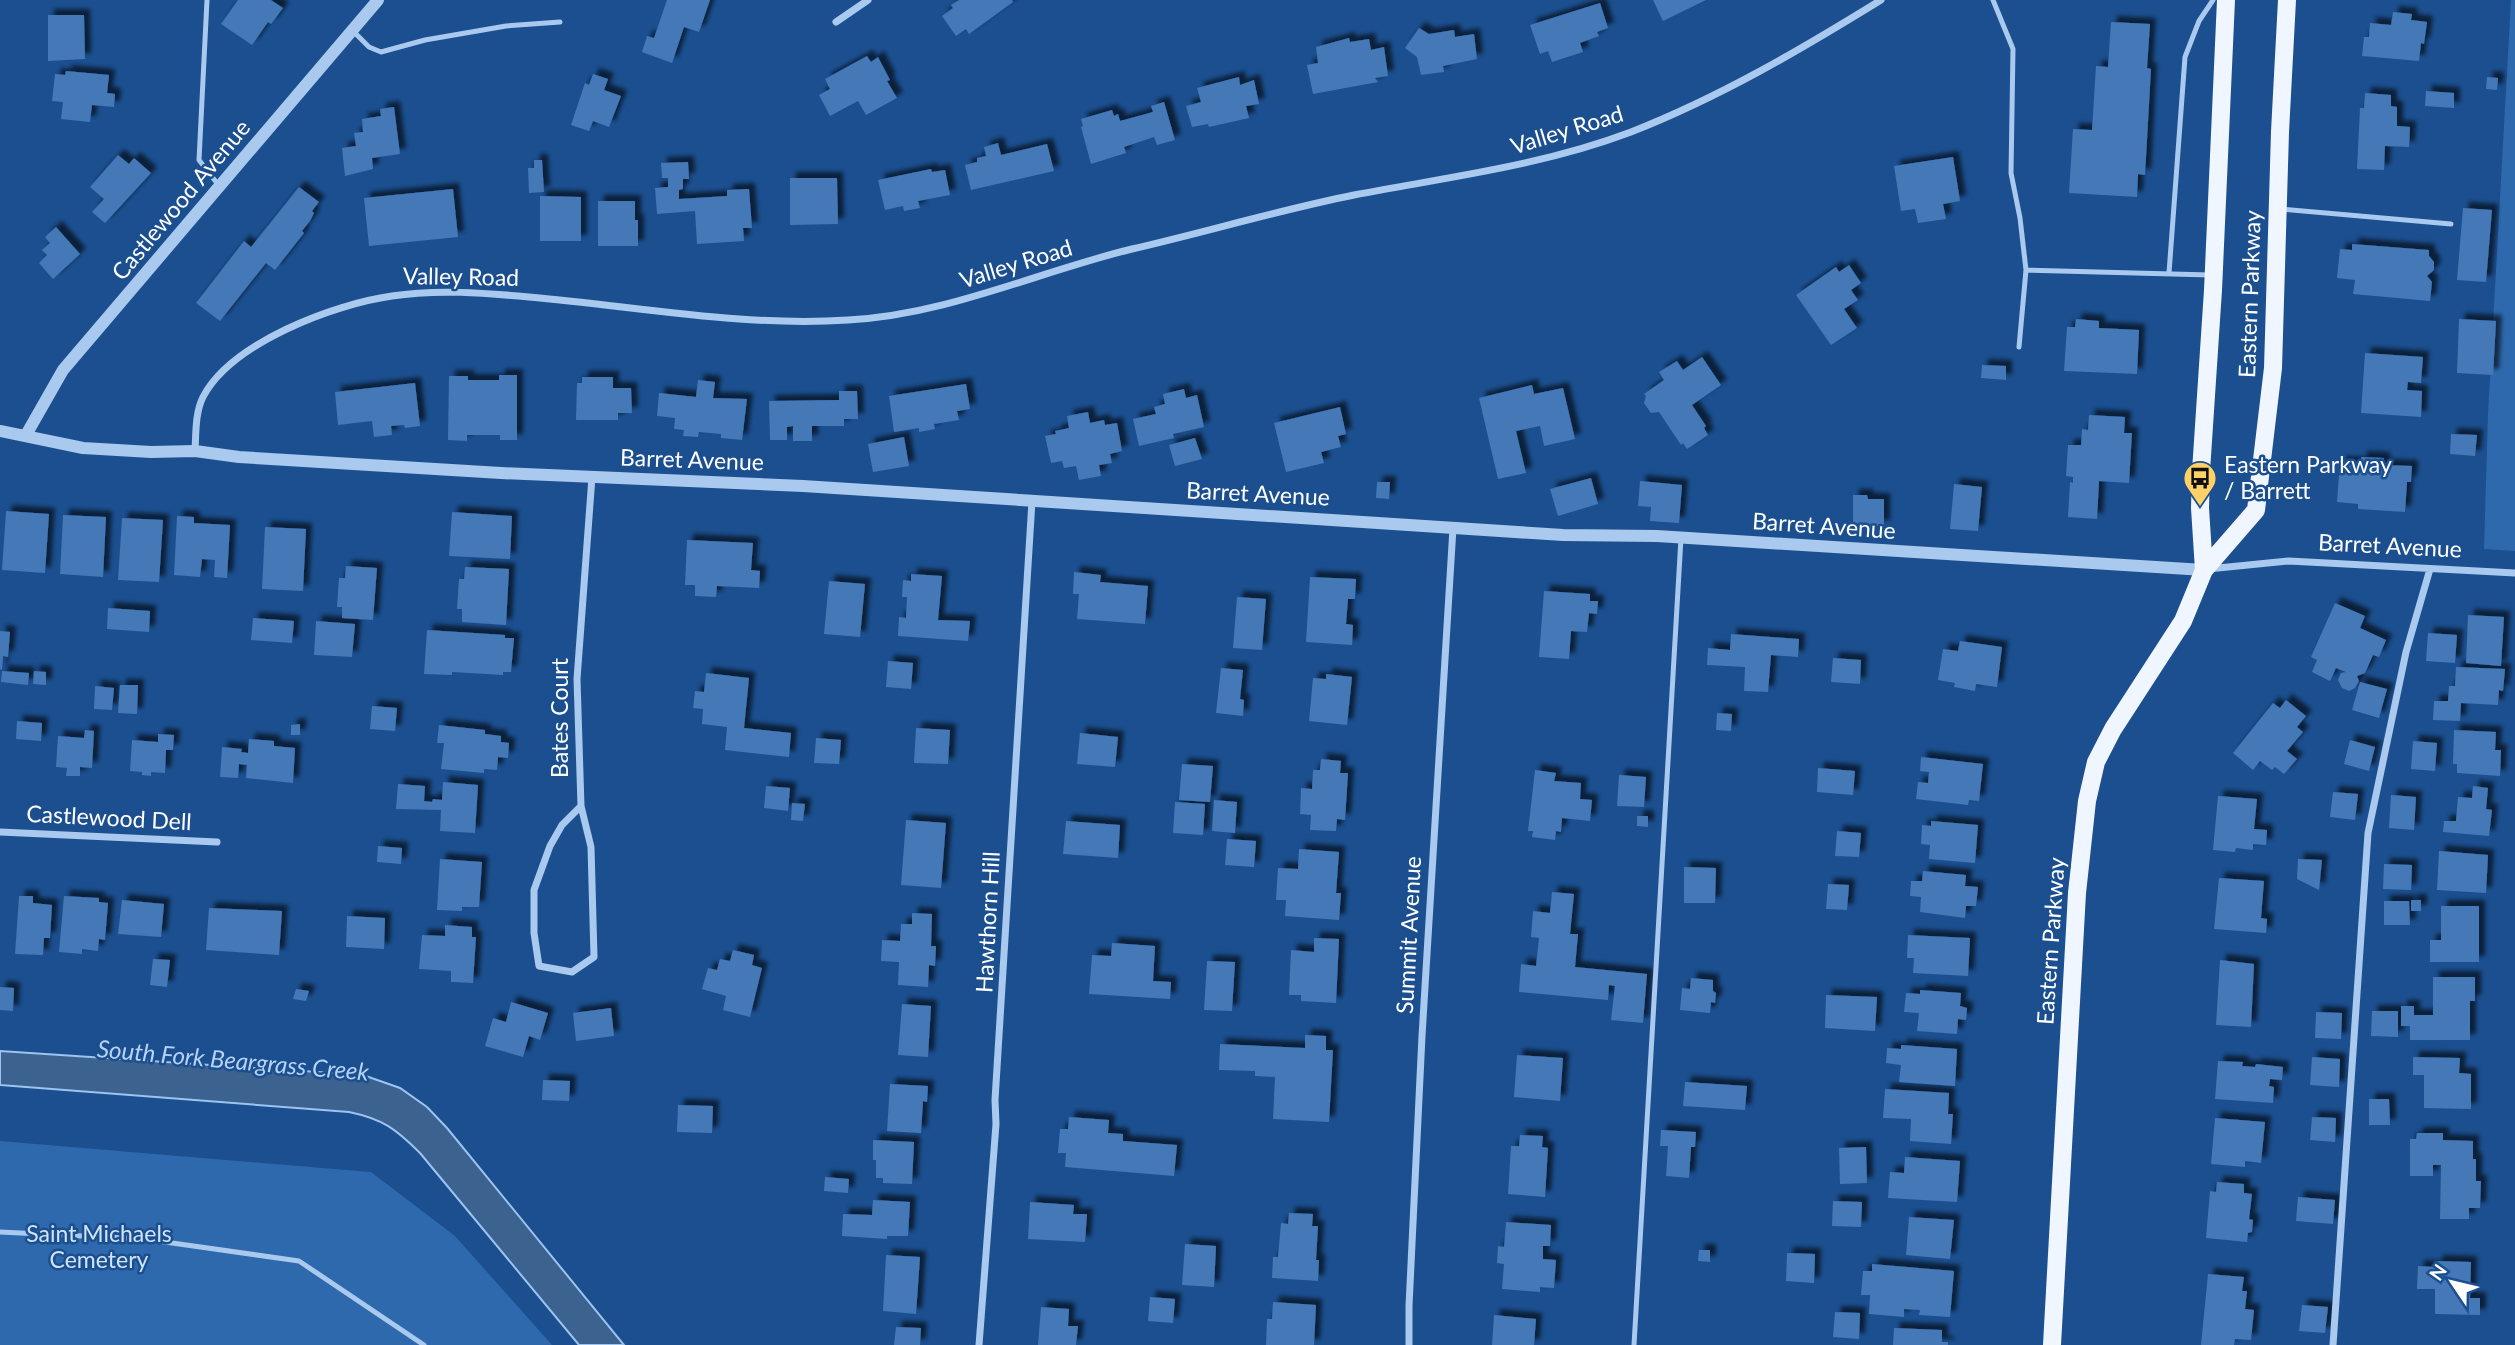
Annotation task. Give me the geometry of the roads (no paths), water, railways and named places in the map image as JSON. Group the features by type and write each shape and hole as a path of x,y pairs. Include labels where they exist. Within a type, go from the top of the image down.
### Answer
{"main road":[{"name":"Eastern Parkway","path":"2204,570 2200,508 2201,471 2226,0"},
{"name":"Eastern Parkway","path":"2052,1345 2077,893 2087,802 2096,762 2113,729 2183,621 2204,570 2256,510 2273,368 2287,0"}],"street":[{"name":"Castlewood Avenue","path":"26,435 64,370 378,0"},
{"path":"836,22 868,0"},
{"name":"Valley Road","path":"195,451 199,409 215,378 265,342 302,323 339,309 391,296 445,292 558,299 768,323 883,317 944,306 1125,251 1309,204 1511,168 1628,133 1695,106 1788,58 1881,0"},
{"name":"Barret Avenue","path":"0,431 83,448 151,452 195,451 239,457 803,486 1453,528 1681,538 2204,570 2289,561 2515,573"},
{"name":"Bates Court","path":"581,806 562,825 534,890 534,933 538,966 572,972 594,957 592,847 581,806 577,680 592,477"},
{"name":"Hawthorn Hill","path":"979,1345 996,1124 995,1100 1032,500"},
{"name":"Summit Avenue","path":"1409,1345 1422,1036 1453,528"},
{"path":"2333,1345 2368,833 2406,652 2430,569"},
{"name":"Castlewood Dell","path":"0,832 217,842"}],"lane":[{"path":"207,0 199,160 220,187"},
{"path":"1993,0 2013,49 2011,173 2026,270 2019,347"},
{"path":"2169,273 2185,57 2199,21 2213,0"},
{"path":"353,31 369,47 381,52 425,40 506,26 560,22"},
{"path":"2278,209 2451,224"},
{"path":"2026,270 2213,275"},
{"path":"1634,1345 1681,538"},
{"path":"0,1233 144,1239 299,1261 424,1345"}],"place":[{"name":"Eastern Parkway / Barrett","path":"2200,508"}],"water label":[{"name":"South Fork Beargrass Creek","path":"233,1061"}],"park label":[{"name":"Saint Michaels Cemetery","path":"99,1247"}]}
